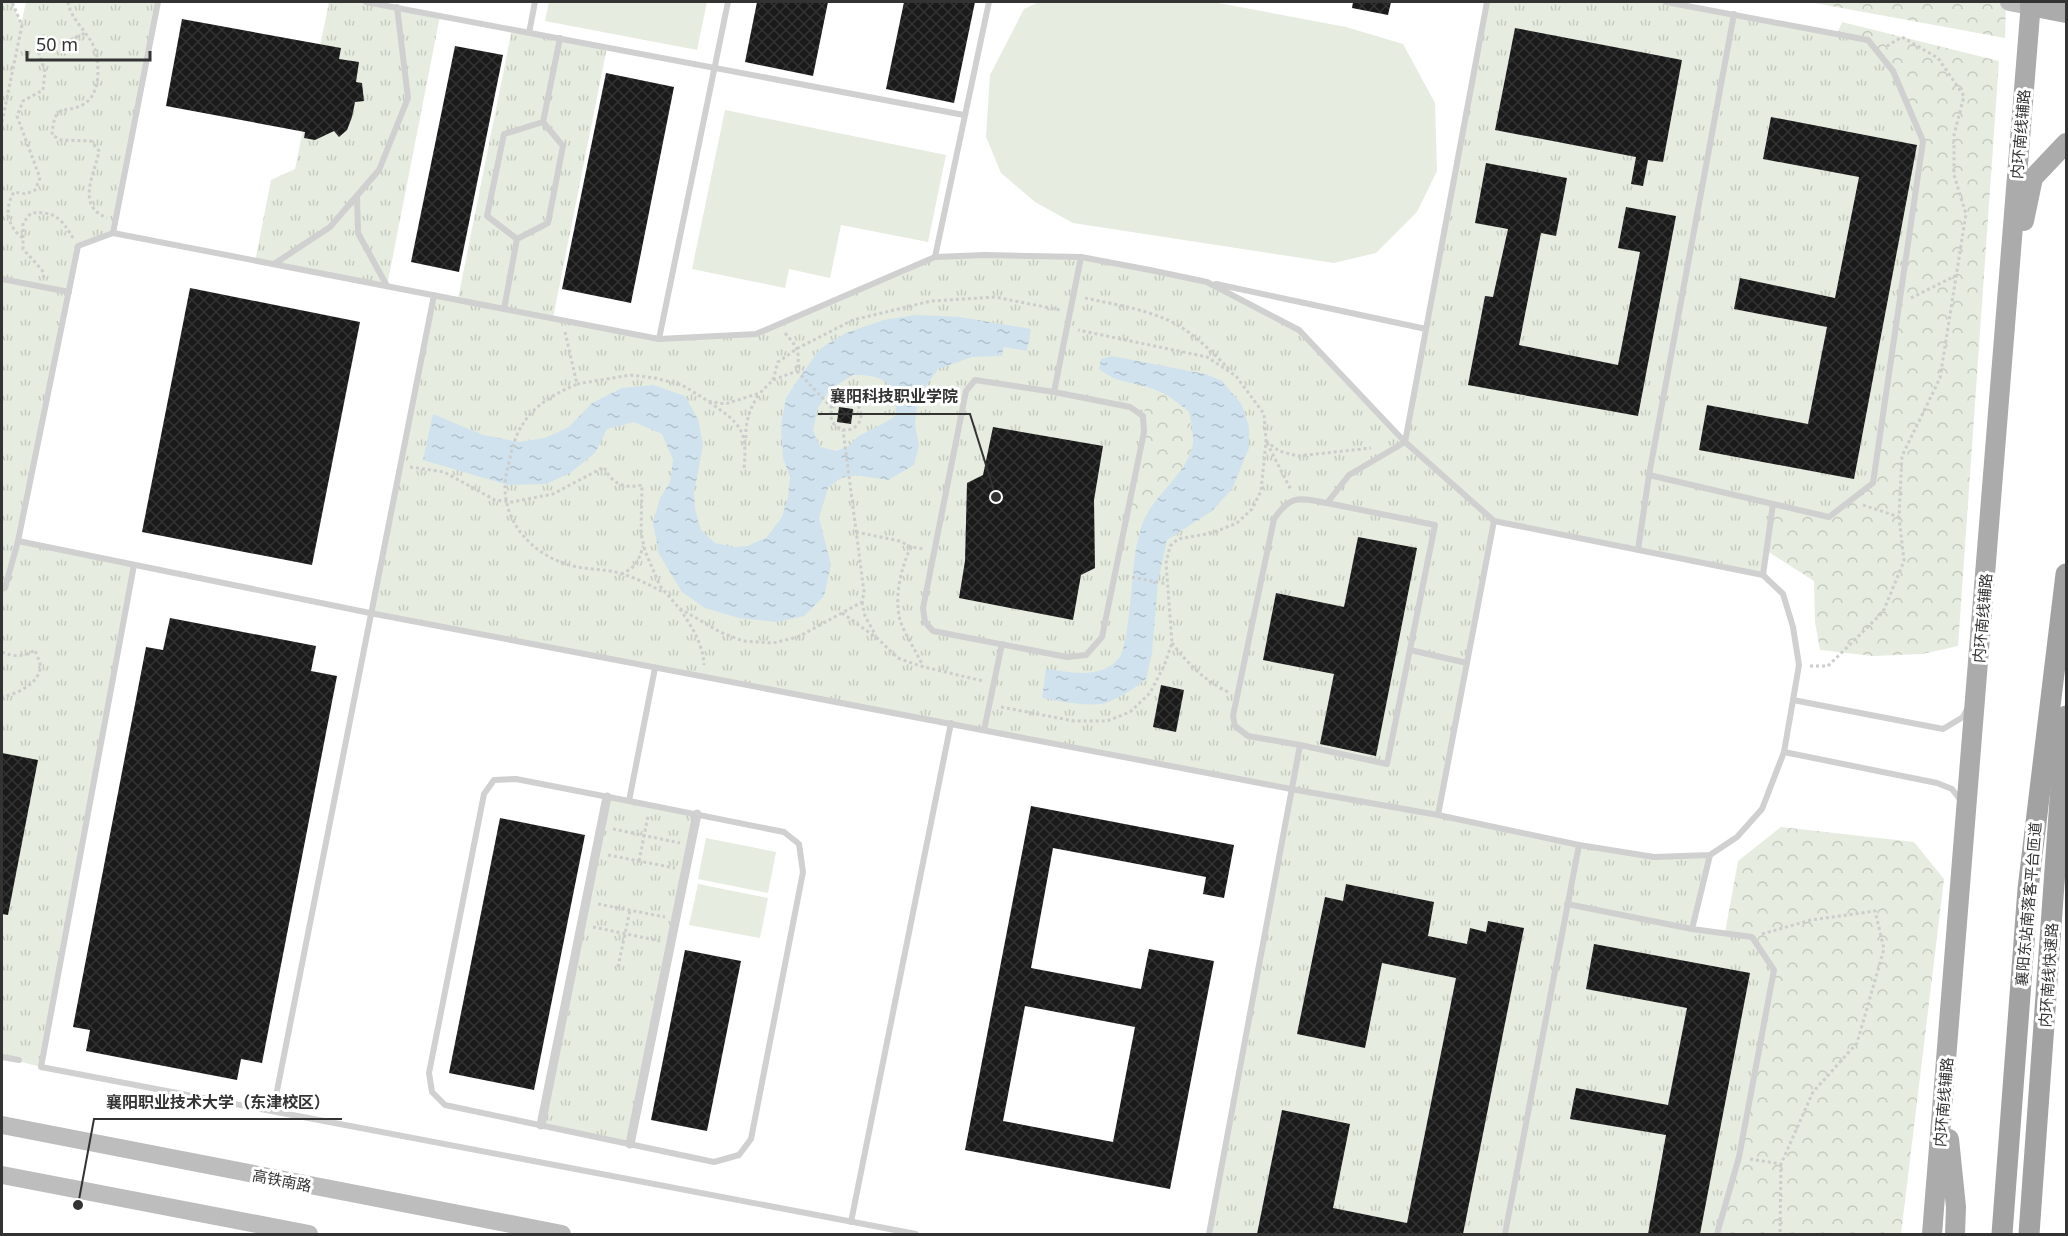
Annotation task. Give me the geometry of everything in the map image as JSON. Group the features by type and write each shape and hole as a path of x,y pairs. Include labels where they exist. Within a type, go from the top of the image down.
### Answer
{"highway":[{"name":"襄阳东站南落客平台匝道","path":"2002,1234 2028,889 2067,574"},
{"name":"内环南线快速路","path":"2029,1234 2067,716"}],"main road":[{"path":"2009,2 2031,4 2067,13"},
{"name":"内环南线辅路","path":"1932,1234 2031,4"},
{"path":"2007,302 2033,178 2067,142"},
{"path":"1944,1088 1956,1208 1955,1234"},
{"name":"高铁南路","path":"2,1125 562,1234"},
{"path":"2,1175 309,1234"}],"street":[{"path":"541,1125 607,796"},
{"path":"630,1144 697,814"}],"lane":[{"path":"113,233 158,2"},
{"path":"366,2 964,115"},
{"path":"529,33 535,2"},
{"path":"659,339 728,2"},
{"path":"935,258 989,2"},
{"path":"1406,442 1487,2"},
{"path":"1649,475 1829,517 1873,483 1923,141 1893,71 1868,40 1666,2"},
{"path":"274,264 330,227 379,170 408,98 397,7"},
{"path":"1638,550 1649,475 1734,14"},
{"path":"543,122 560,38"},
{"path":"517,239 487,216 504,134 543,122"},
{"path":"517,239 548,223 563,146 543,122"},
{"path":"357,195 358,233 387,286"},
{"path":"2,589 5,588 18,541 78,246 113,233 659,339 756,334 935,258 985,255 1081,257 1426,329"},
{"path":"504,309 517,239"},
{"path":"1054,392 1081,257"},
{"path":"2,279 69,292"},
{"path":"18,541 370,613 1438,815 1579,845 1653,857 1710,855 1737,837 1762,809 1784,752 1799,665 1793,627 1783,594 1763,575 1494,521 1406,442 1299,330 1207,282"},
{"path":"273,1111 434,295"},
{"path":"975,380 1130,407 1143,416 1144,432 1102,637 1086,654 1067,657 933,631 925,622 922,608 934,551 966,391 975,380"},
{"path":"1327,503 1348,475 1406,442"},
{"path":"1296,500 1327,503 1435,525 1387,764 1248,736 1235,726 1233,716 1236,697 1274,519 1285,504 1296,500"},
{"path":"1763,575 1773,504"},
{"path":"1438,815 1494,521"},
{"path":"134,565 41,1067 916,1234"},
{"path":"984,730 1002,644"},
{"path":"1410,650 1467,663"},
{"path":"629,801 655,668"},
{"path":"1793,700 1943,729 1963,717 1976,693"},
{"path":"851,1222 951,723"},
{"path":"1209,1234 1300,745"},
{"path":"1784,752 1937,783 1952,789 1966,807"},
{"path":"516,779 607,796 784,832 799,844 803,872 751,1139 739,1155 714,1162 445,1105 432,1092 429,1073 484,794 494,780 516,779"},
{"path":"1505,1234 1579,845"},
{"path":"1692,929 1710,855"},
{"path":"1567,904 1692,929 1752,937 1774,970 1739,1157 1717,1234"},
{"path":"2,1057 19,1060"}],"path":[{"path":"2,122 22,25 12,2"},
{"path":"68,2 70,13 85,33 97,55 97,86 85,104 61,110 53,119 51,135 62,140 91,141 99,151 88,188 91,207 99,215 115,222"},
{"path":"22,238 16,233 7,215 7,202 14,192 26,194 35,190 40,178 17,116 23,101 43,90 45,72 38,50 46,42 64,43 85,33"},
{"path":"1799,665 1828,666 1883,612 1904,561 1899,517 1902,456 1940,378 1966,214 1954,175 1954,135 1964,96 1938,58 1902,38 1878,52"},
{"path":"44,287 42,270 23,249 24,223 31,213 47,212 63,221 78,246"},
{"path":"1899,304 1955,276"},
{"path":"989,705 1074,721 1107,721 1131,712 1150,693 1164,666 1172,643 1166,563 1170,546 1178,539 1212,533 1237,523 1252,509 1261,491 1266,441 1264,414 1236,376 1206,346 1171,321 1122,306 1074,295"},
{"path":"773,380 778,362 798,348 853,320 931,301 995,297 1070,312"},
{"path":"562,320 577,384"},
{"path":"778,325 798,348 798,372 832,408"},
{"path":"1067,328 1207,357 1236,376"},
{"path":"744,468 745,427 752,405 773,380 798,372"},
{"path":"667,594 621,574 573,566 546,557 524,539 512,519 506,501 505,484 513,441 519,428 532,411 552,395 577,384 630,375 682,385 708,401 728,415 743,432 746,447"},
{"path":"708,401 725,404 760,393"},
{"path":"844,399 854,402 860,410 860,421 848,430 843,430 832,422 832,408 844,399"},
{"path":"843,430 864,592 862,602 865,616 877,638"},
{"path":"1266,441 1279,452 1298,456 1375,447"},
{"path":"1266,441 1296,500"},
{"path":"400,466 444,472 495,500 512,502 554,494 604,467 608,476 623,486 642,485 641,534 643,544 660,586 694,630 704,654 704,677"},
{"path":"1850,501 1899,517"},
{"path":"856,532 934,551"},
{"path":"621,574 631,570 639,561 643,544"},
{"path":"911,547 904,559 898,586 900,619 924,667"},
{"path":"1130,576 1167,584"},
{"path":"679,608 720,632 743,641 773,643 798,637 862,602"},
{"path":"842,613 877,638 898,658 924,667 994,683"},
{"path":"1172,643 1188,665 1215,686 1236,697"},
{"path":"2,652 12,656 28,654 35,650 40,664 38,675 29,686 2,697"},
{"path":"639,861 651,805"},
{"path":"601,827 690,845"},
{"path":"596,853 685,870"},
{"path":"586,902 676,919"},
{"path":"618,967 630,910"},
{"path":"1752,937 1811,920 1875,911 1884,949 1857,1043 1813,1092 1781,1164 1780,1234"},
{"path":"581,925 671,943"},
{"path":"1739,1157 1781,1164"}],"green space":[{"path":"2,2 12,2 21,24 26,2 158,2 113,233 78,247 18,541 134,565 41,1067 2,1057"},
{"path":"329,2 366,2 440,16 387,286 255,262 271,180 295,169"},
{"path":"549,2 707,2 697,50 545,21"},
{"path":"1039,2 1213,2 1346,27 1403,44 1435,103 1437,171 1417,212 1376,253 1334,263 1073,223 1035,202 1001,173 986,137 990,75 1024,9"},
{"path":"1487,2 1666,2 1868,40 1893,71 1923,141 1873,483 1829,517 1773,504 1763,575 1494,522 1438,815 1653,857 1710,855 1692,929 1752,937 1774,970 1739,1157 1717,1234 1209,1234 1291,790 370,613 434,295 458,299 512,29 607,47 553,318 659,339 756,334 935,257 1081,257 1207,282 1299,330 1405,442"},
{"path":"1809,2 2006,2 2005,38"},
{"path":"1842,22 1999,61 1958,646 1922,654 1873,656 1820,650 1815,622 1814,581 1767,551 1773,504 1829,517 1873,483 1923,141 1893,71 1868,40 1837,34"},
{"path":"725,110 946,155 928,242 841,225 830,278 789,269 785,288 692,269"},
{"path":"1152,388 1174,398 1189,412 1193,447 1174,481 1151,506 1125,527 1144,432 1143,416"},
{"path":"607,797 697,814 630,1144 541,1125"},
{"path":"1781,827 1914,842 1944,879 1901,1234 1717,1234 1739,1157 1774,970 1752,937 1725,933 1738,861"},
{"path":"706,838 776,852 768,893 698,879"},
{"path":"698,884 768,898 760,938 689,925"}],"water":[{"path":"916,315 960,317 1031,329 1027,351 1004,347 1001,356 972,357 938,369 918,397 915,425 919,446 914,465 888,480 854,475 841,478 828,488 819,518 831,565 824,596 804,616 777,622 739,618 705,608 682,592 659,554 653,523 660,498 670,482 673,460 662,434 634,422 607,429 595,453 570,473 546,484 508,485 423,460 433,414 483,435 519,442 545,438 569,427 592,403 622,388 653,385 685,396 698,419 703,445 694,493 695,509 701,530 715,543 734,547 748,546 767,537 782,517 788,497 790,477 783,458 781,426 786,398 821,348 846,333 884,320","holes":["853,375 880,379 891,387 896,415 857,437 849,446 836,451 820,447 813,430 818,408 830,389"]},
{"path":"1112,356 1205,374 1222,381 1242,405 1249,427 1249,448 1232,489 1212,511 1167,540 1158,582 1152,653 1146,679 1111,701 1100,704 1078,704 1042,698 1046,669 1075,673 1095,672 1112,665 1119,658 1125,640 1135,552 1141,528 1145,517 1182,469 1193,444 1189,412 1163,393 1119,380 1099,369 1101,359"}],"building":[{"path":"757,2 828,2 813,76 745,62"},
{"path":"904,2 975,2 954,103 886,89"},
{"path":"1353,2 1391,2 1388,15 1352,8"},
{"path":"182,19 341,48 339,59 359,62 356,82 362,83 364,101 355,102 347,130 339,137 334,131 315,140 304,138 305,132 166,106"},
{"path":"1515,28 1682,60 1663,162 1648,160 1643,186 1631,184 1636,157 1495,130"},
{"path":"455,46 503,55 459,272 411,262"},
{"path":"606,73 674,87 631,303 562,289"},
{"path":"1771,117 1917,145 1854,479 1699,450 1707,405 1808,424 1827,327 1734,309 1740,278 1835,298 1859,177 1763,159"},
{"path":"1486,163 1567,178 1556,236 1541,233 1519,345 1618,365 1640,252 1618,248 1626,207 1676,216 1638,416 1468,385 1485,296 1493,297 1508,229 1475,223"},
{"path":"190,288 360,322 312,565 142,532"},
{"path":"839,407 853,409 851,424 837,422"},
{"path":"993,427 1103,446 1094,500 1095,568 1081,575 1073,620 959,598 965,561 967,483 983,475"},
{"path":"1358,537 1417,548 1376,756 1320,744 1334,674 1263,660 1276,593 1344,607"},
{"path":"170,618 316,646 311,671 337,676 262,1063 241,1059 237,1080 86,1051 90,1030 73,1027 146,647 163,650"},
{"path":"1161,685 1184,690 1176,732 1153,727"},
{"path":"2,753 38,760 8,915 2,914"},
{"path":"1031,806 1234,845 1224,898 1203,894 1206,877 1053,848 1031,968 1141,989 1149,949 1214,961 1170,1189 965,1150","holes":["1025,1006 1135,1027 1113,1142 1003,1121"]},
{"path":"500,818 585,835 534,1090 449,1073"},
{"path":"1346,884 1434,902 1428,936 1467,944 1470,928 1486,932 1488,921 1524,928 1463,1234 1257,1234 1282,1110 1350,1124 1333,1208 1407,1223 1456,978 1382,963 1365,1048 1297,1034 1325,897 1343,901"},
{"path":"1594,944 1750,973 1700,1234 1648,1234 1666,1135 1570,1119 1576,1088 1668,1105 1687,1008 1586,989"},
{"path":"685,950 741,961 707,1131 651,1120"}],"place":[{"name":"襄阳科技职业学院","path":"996,497"},
{"name":"襄阳职业技术大学（东津校区）","path":"78,1205"}]}
